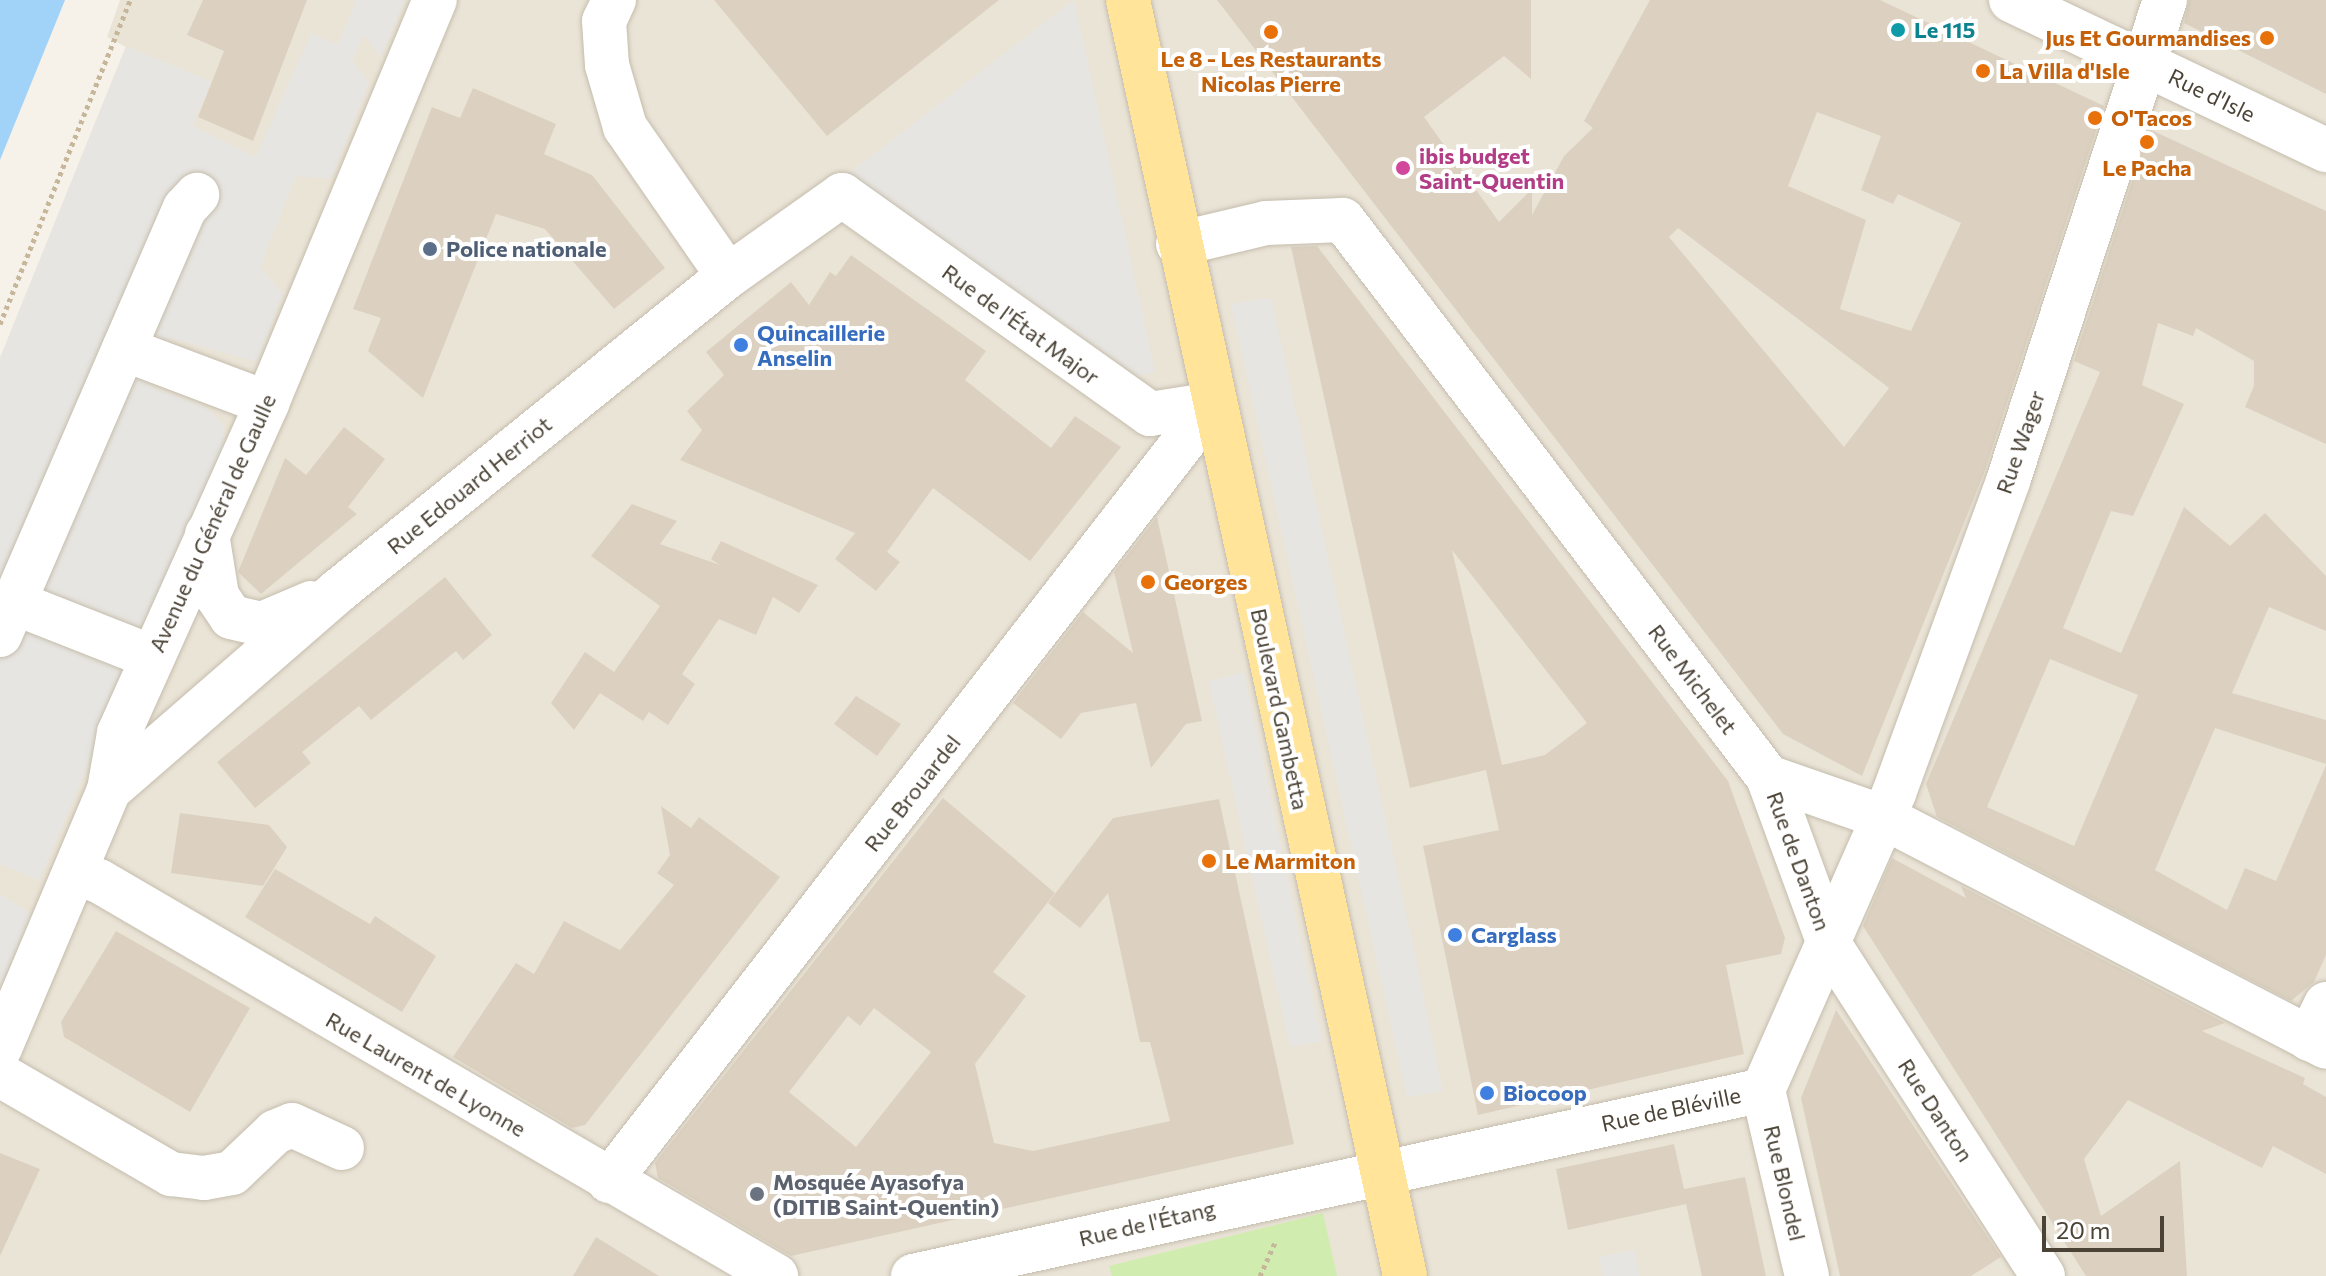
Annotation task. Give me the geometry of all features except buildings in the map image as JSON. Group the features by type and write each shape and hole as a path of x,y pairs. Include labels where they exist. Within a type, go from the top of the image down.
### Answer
{"main road":[{"name":"Boulevard Gambetta","path":"1128,0 1178,244 1405,1276"}],"street":[{"name":"Avenue du Général de Gaulle","path":"0,1048 55,911 76,874 109,790 119,733 267,403 435,0"},
{"path":"614,0 604,21 607,65 625,127 728,276"},
{"name":"Rue d'Isle","path":"2011,0 2326,150"},
{"name":"Rue Wager","path":"1883,817 2008,481 2142,62 2165,0"},
{"path":"152,657 7,619 185,208 197,195"},
{"name":"Rue Edouard Herriot","path":"109,790 338,591 728,276 842,195"},
{"name":"Rue de l'État Major","path":"842,195 1150,414 1213,404"},
{"name":"Rue Michelet","path":"1178,244 1266,223 1343,220 1768,777"},
{"path":"124,349 267,403"},
{"name":"Rue Brouardel","path":"609,1181 1213,404"},
{"path":"207,534 217,596 231,617 262,624 338,591"},
{"path":"1768,777 1883,817 2320,1030"},
{"name":"Rue de Danton","path":"1768,777 1829,944"},
{"name":"Rue de Bléville","path":"1381,1170 1763,1090 1883,817"},
{"name":"Rue Laurent de Lyonne","path":"76,874 99,881 776,1276"},
{"name":"Rue Danton","path":"1829,944 2043,1276"},
{"path":"0,1075 171,1174 204,1178 232,1173 275,1132 292,1125 342,1148"},
{"name":"Rue Blondel","path":"1763,1090 1807,1276"},
{"name":"Rue de l'Étang","path":"913,1276 1381,1170"}],"path":[{"path":"0,324 130,0"}],"shaded area":[{"path":"120,0 2326,0 2326,1276 0,1276 0,358 126,47 107,37"},
{"path":"357,0 405,0 381,57 364,35 352,60 369,83 331,179 296,176 260,267 283,294 257,362 170,338 150,386 207,408 224,425 225,447 39,880 0,864 0,358 126,46 212,82 192,125 256,157 311,33 338,45"},
{"path":"1074,0 1155,372 1138,376 848,174"},
{"path":"1271,298 1443,1091 1407,1097 1231,304"},
{"path":"1244,672 1322,1041 1290,1047 1209,681"},
{"path":"0,894 31,914 0,988"},
{"path":"1634,1250 1640,1276 1603,1276 1599,1257"}],"green space":[{"path":"1323,1213 1337,1276 1112,1276 1109,1266"}],"water":[{"path":"0,0 65,0 0,160"}],"place":[{"name":"Le 115","path":"1898,30"},
{"name":"Le 8 - Les Restaurants Nicolas Pierre","path":"1271,32"},
{"name":"Jus Et Gourmandises","path":"2267,38"},
{"name":"La Villa d'Isle","path":"1983,71"},
{"name":"O'Tacos","path":"2095,118"},
{"name":"Le Pacha","path":"2147,142"},
{"name":"ibis budget Saint-Quentin","path":"1403,168"},
{"name":"Police nationale","path":"430,249"},
{"name":"Quincaillerie Anselin","path":"741,345"},
{"name":"Georges","path":"1148,582"},
{"name":"Le Marmiton","path":"1209,861"},
{"name":"Carglass","path":"1455,935"},
{"name":"Biocoop","path":"1487,1093"},
{"name":"Mosquée Ayasofya (DITIB Saint-Quentin)","path":"757,1194"}]}
